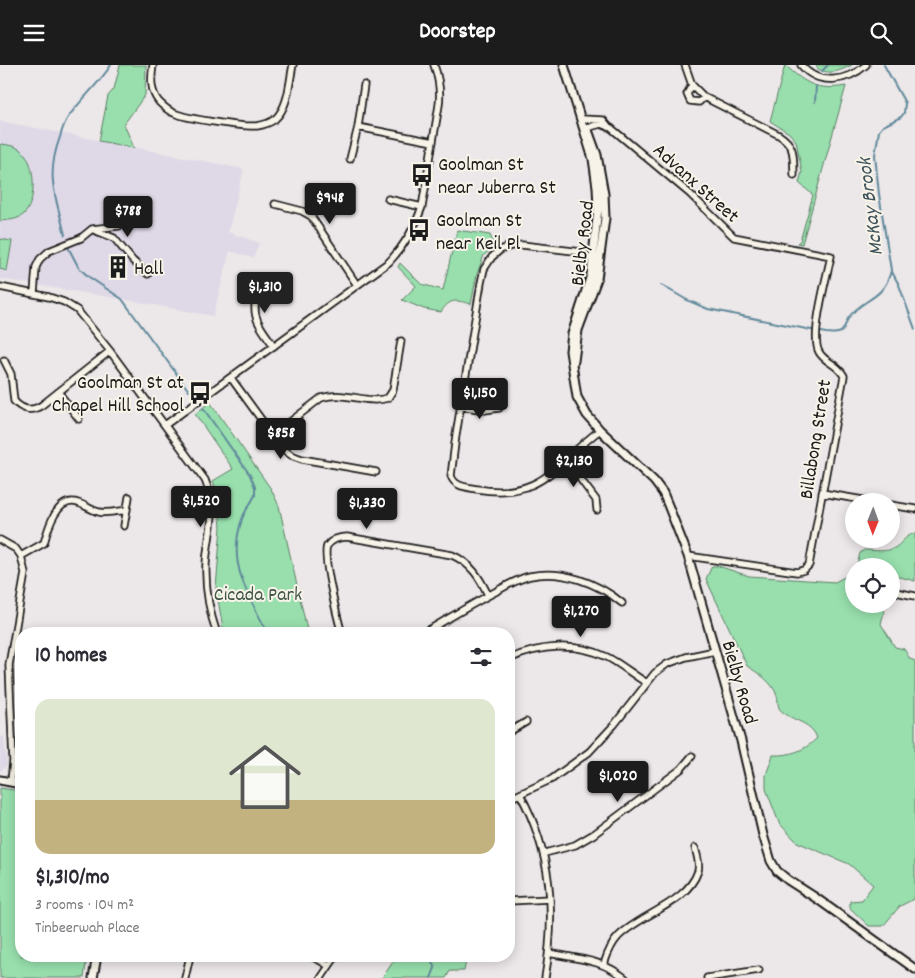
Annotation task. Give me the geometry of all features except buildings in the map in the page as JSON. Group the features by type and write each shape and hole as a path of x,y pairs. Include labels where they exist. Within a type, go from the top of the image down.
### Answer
{"street":[{"path":"153,65 151,81 153,92 158,101 175,114 203,120 257,126 275,119 285,104 293,65"},
{"path":"165,425 389,263 405,244 422,207 433,142 440,91 434,65"},
{"name":"Bielby Road","path":"564,65 593,159 598,208 595,245 588,287 572,334 570,351 577,397 587,415 600,430 654,481 663,493 688,556 741,741 763,835 777,871 915,969"},
{"path":"684,65 692,85 704,97 788,141 791,146 794,175"},
{"path":"801,65 805,71 816,77 828,80 841,78 866,65"},
{"path":"350,159 358,127 364,85"},
{"path":"692,85 687,94 690,101 699,102 704,97"},
{"name":"Advanx Street","path":"583,123 603,120 690,194 734,237 831,256"},
{"path":"583,123 608,126"},
{"name":"Bielby Road","path":"573,369 578,330 597,279 605,218 604,194 597,155 591,137 583,123"},
{"path":"358,127 433,142"},
{"path":"388,199 422,207"},
{"path":"275,204 302,211 311,216 357,285"},
{"path":"34,293 36,267 40,259 49,251 81,238 92,229 119,226"},
{"path":"92,229 114,238 133,261 148,274"},
{"path":"592,260 582,252 522,245 506,248 492,257 484,269 460,406 451,476 453,482 459,486 490,491 523,489 537,483 566,461 600,430"},
{"path":"582,252 595,245"},
{"name":"Billabong Street","path":"688,556 797,572 804,570 809,565 844,376 840,369 821,355 816,345 820,309 831,256"},
{"path":"260,280 255,301 255,319 274,346"},
{"path":"0,287 34,293 64,302 77,310 110,351 199,471 211,496 213,515 207,555 206,581 208,603 215,627"},
{"path":"273,435 321,398 338,395 378,401 388,399 393,390 401,341"},
{"path":"4,360 11,374 12,397 18,406 37,409 110,351"},
{"path":"231,378 282,447 291,455 302,459 376,472"},
{"path":"58,392 79,419"},
{"path":"460,406 485,410 499,408"},
{"path":"566,461 596,500 597,510"},
{"path":"822,493 845,497"},
{"path":"124,526 128,497"},
{"path":"21,556 44,543 49,525 56,513 66,502 79,503 100,512 126,510"},
{"path":"900,506 915,509"},
{"path":"340,627 326,561 326,548 332,541 340,537 452,555 462,559 471,567 488,595"},
{"path":"0,540 16,549 21,556 25,573 16,627"},
{"path":"434,627 488,595 530,576 560,575 580,580 609,592 622,603"},
{"path":"900,593 915,596"},
{"path":"12,782 13,761 9,665 15,630"},
{"path":"515,657 533,650 575,647 593,651 608,658 647,683"},
{"path":"515,796 552,779 589,752 614,725 655,673 667,664 686,657 715,651"},
{"path":"515,728 526,722"},
{"path":"544,853 575,845 594,834 681,769 692,756"},
{"path":"0,780 15,783"},
{"path":"520,794 534,823 544,853 548,876 551,929 545,978"},
{"path":"604,964 607,954 617,937 681,895 693,880 698,870 696,848"},
{"path":"515,901 550,899"},
{"path":"549,953 604,964 625,978"},
{"path":"93,978 96,962"},
{"path":"186,978 189,962"},
{"path":"322,962 329,966"},
{"path":"321,978 332,962"},
{"path":"707,978 760,970"}],"shaded area":[{"path":"0,121 244,169 228,232 259,243 253,258 230,251 213,316 0,279"},
{"path":"0,736 4,737 7,765 0,771"}],"green space":[{"path":"120,65 146,65 145,95 124,124 134,148 99,141 108,96 114,89"},
{"path":"785,65 812,85 819,87 846,86 802,244 797,243 800,241 813,195 799,183 802,172 796,141 789,133 770,121"},
{"path":"816,65 852,65 839,71 825,72 817,68"},
{"path":"0,145 16,147 27,158 32,174 33,193 28,209 21,217 0,221"},
{"path":"457,230 490,235 495,246 484,255 477,274 471,304 450,302 441,312 424,309 402,300 416,286 398,267 400,263 421,284 443,290"},
{"path":"0,239 12,241 7,271 0,269"},
{"name":"Cicada Park","path":"210,402 271,489 279,506 306,627 223,627 216,588 221,527 218,496 213,481 233,469 195,414"},
{"path":"915,533 915,581 900,577 900,558 859,558 860,553 864,550 885,551 900,548 900,543 909,535"},
{"path":"712,566 718,566 749,576 835,582 845,577 845,613 884,613 881,624 895,647 904,649 910,659 915,661 915,896 912,900 900,906 883,926 869,926 850,908 850,901 862,900 873,885 849,864 797,842 779,823 766,789 766,775 773,755 797,751 808,746 817,738 808,726 781,711 772,686 765,678 747,666 706,579"},
{"path":"0,788 15,790 15,962 86,962 84,978 0,978"},
{"path":"393,962 466,962 464,971 450,971 446,978 382,978"}],"waterway":[{"path":"65,235 54,187 53,164 56,151 68,118 111,65"},
{"path":"822,71 828,65"},
{"name":"McKay Brook","path":"884,65 905,103 904,113 901,117 883,126 879,131 875,155 879,194 891,270 899,285 915,329"},
{"path":"815,102 816,86"},
{"path":"69,249 79,268 122,299 189,391"},
{"path":"661,285 687,300 708,309 826,333 836,333 843,330 848,319 855,311 883,288 888,281 891,271"},
{"path":"203,408 250,475 255,487 255,495 242,519 237,542 237,553 240,574 265,627"},
{"path":"431,978 435,968 432,962"}],"place":[{"name":"Goolman St near Juberra St","path":"422,175"},
{"name":"Goolman St near Keil Pl","path":"419,230"},
{"name":"Hall","path":"118,267"},
{"name":"Goolman St at Chapel Hill School","path":"200,393"}]}
